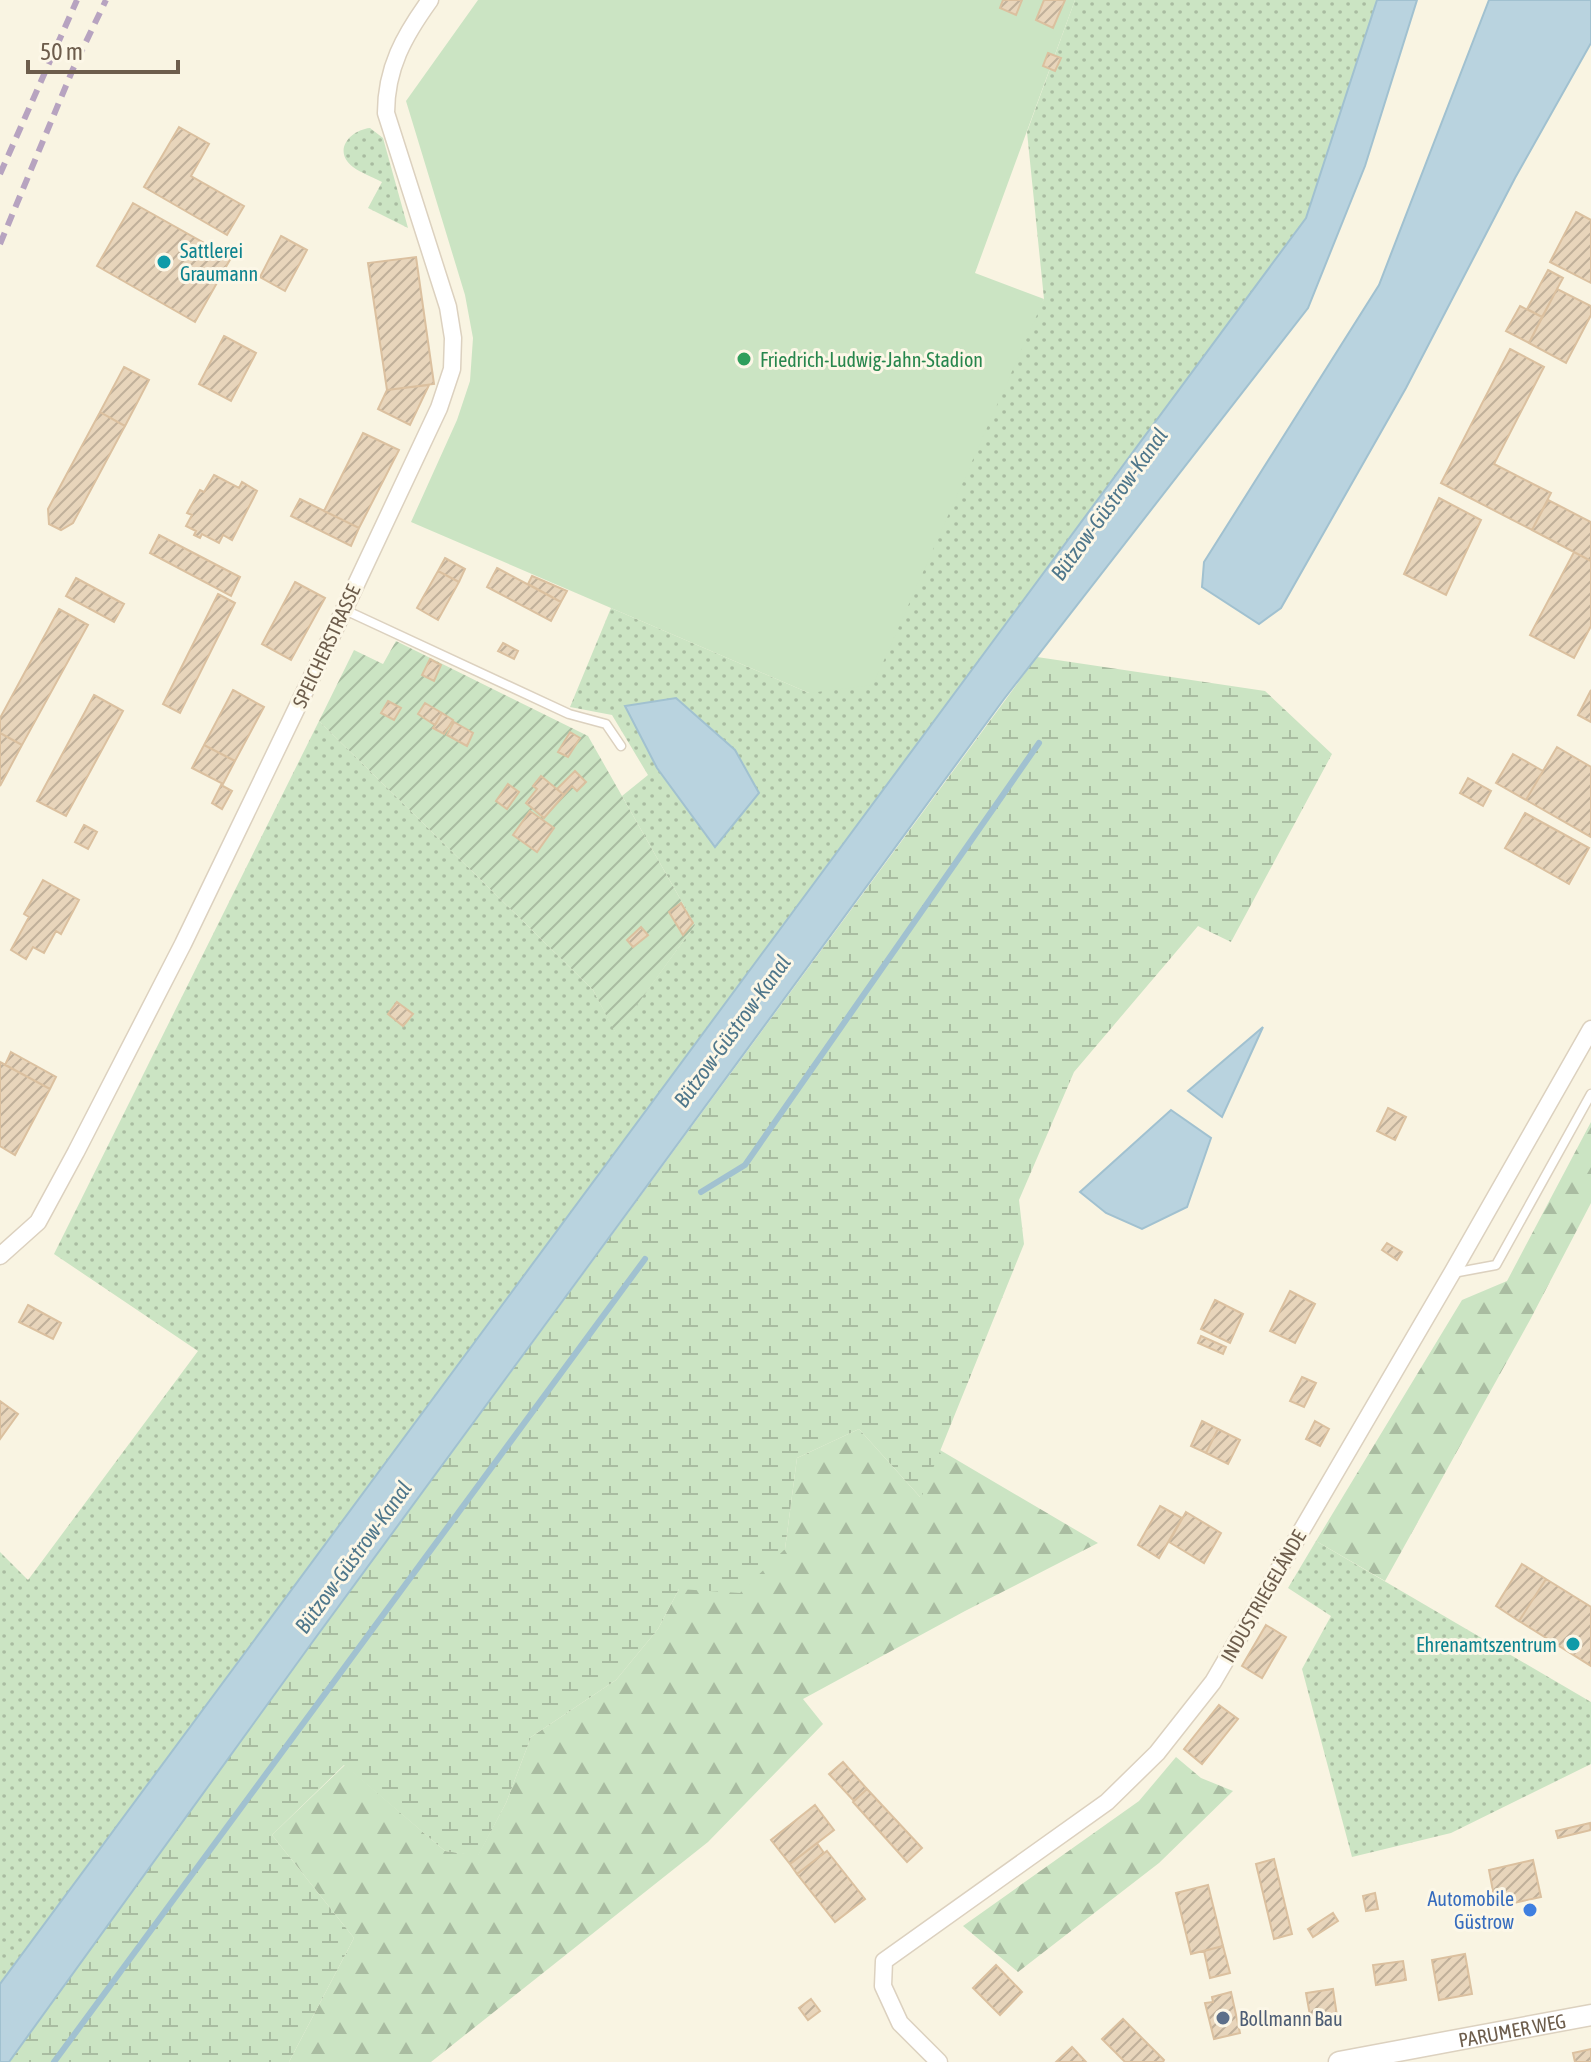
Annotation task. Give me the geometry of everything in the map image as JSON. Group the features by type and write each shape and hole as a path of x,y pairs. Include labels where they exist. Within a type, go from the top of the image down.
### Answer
{"street":[{"name":"SPEICHERSTRASSE","path":"0,1256 38,1222 76,1152 189,931 439,408 452,369 453,338 448,307 386,113 386,88 399,48 430,0"},
{"name":"INDUSTRIEGELÄNDE","path":"939,2062 900,2023 883,1986 884,1961 1107,1802 1157,1753 1213,1682 1591,1029"},
{"name":"PARUMER WEG","path":"1339,2062 1591,2015"}],"lane":[{"path":"344,610 569,714 606,724 621,746"},
{"path":"1452,1273 1496,1265 1591,1094"}],"green space":[{"name":"Friedrich-Ludwig-Jahn-Stadion","path":"478,0 1075,0 975,273 1044,299 873,685 809,693 411,522 457,420 470,381 473,338 465,295 406,101"},
{"path":"1075,0 1377,0 1306,218 0,1984 0,1552 28,1580 198,1351 54,1254 319,721 593,990 616,1033 695,925 622,796 648,775 612,715 570,707 611,608 809,693 1044,299 1027,132"},
{"path":"370,128 383,138 408,228 368,208 382,182 353,167 344,154 350,137"},
{"path":"396,641 588,736 695,925 616,1034 593,990 319,721 354,650 383,664"},
{"path":"1037,657 1265,691 1332,754 1231,942 1198,926 1074,1072 1019,1200 1024,1244 921,1498 859,1429 797,1458 785,1549 740,1593 679,1589 658,1629 616,1680 531,1737 506,1803 478,1856 445,1851 344,1765 272,1835 354,1938 289,2062 9,2062 311,1644"},
{"path":"1591,1122 1591,1203 1530,1320 1385,1581 1316,1541 1462,1300 1507,1281"},
{"path":"859,1429 920,1497 940,1450 1098,1543 803,1699 823,1724 708,1842 431,2062 289,2062 354,1938 272,1835 345,1765 445,1851 478,1855 506,1803 531,1737 616,1680 658,1629 679,1589 785,1549 797,1458"},
{"path":"1316,1541 1591,1702 1591,1764 1451,1833 1352,1857 1302,1669 1331,1616 1288,1588"},
{"path":"1176,1757 1201,1778 1233,1791 1159,1863 1018,1972 963,1926 1139,1801"}],"water":[{"name":"Bützow-Güstrow-Kanal","path":"1377,0 1417,0 1365,166 1308,308 1004,699 311,1644 9,2062 0,2062 0,1984 1306,218"},
{"path":"1489,0 1591,0 1591,43 1515,178 1406,388 1281,608 1259,624 1202,587 1204,562 1379,285"},
{"path":"676,698 735,750 759,793 715,847 657,768 625,706"},
{"path":"1263,1027 1222,1117 1188,1091"},
{"path":"1171,1110 1211,1138 1187,1207 1142,1229 1106,1213 1080,1192"}],"building":[{"path":"1003,0 1022,0 1016,15 1000,8"},
{"path":"1044,0 1065,0 1053,28 1036,20"},
{"path":"1048,53 1061,58 1055,71 1043,66"},
{"path":"179,127 209,144 191,176 244,206 227,235 144,187"},
{"name":"Sattlerei Graumann","path":"133,203 231,258 195,322 97,266"},
{"path":"1576,212 1591,220 1591,283 1550,262"},
{"path":"281,236 307,250 285,291 260,277"},
{"path":"416,257 434,384 387,390 368,263"},
{"path":"1548,270 1563,278 1542,317 1527,309"},
{"path":"1557,289 1591,306 1591,315 1566,363 1529,343"},
{"path":"1520,306 1542,317 1529,343 1506,331"},
{"path":"224,336 256,353 231,401 199,384"},
{"path":"1510,349 1544,367 1494,464 1551,493 1532,530 1441,483"},
{"path":"124,367 149,380 125,426 100,412"},
{"path":"429,385 410,425 378,409 387,390"},
{"path":"100,412 125,426 73,523 61,530 49,524 48,509"},
{"path":"363,433 399,450 359,528 324,511"},
{"path":"214,475 239,488 242,482 257,491 232,540 223,535 219,543 202,534 200,538 194,535 196,531 186,526 192,515 187,513 200,490 204,492"},
{"path":"1439,498 1481,520 1446,595 1404,574"},
{"path":"300,499 359,528 351,546 291,516"},
{"path":"1548,500 1591,522 1591,561 1532,530"},
{"path":"159,535 240,577 231,596 150,553"},
{"path":"1574,552 1591,561 1591,626 1574,658 1530,635"},
{"path":"445,558 465,569 459,582 438,571"},
{"path":"497,568 561,602 551,621 487,587"},
{"path":"438,571 459,582 438,620 417,608"},
{"path":"532,576 567,591 561,602 528,584"},
{"path":"76,578 124,604 114,622 66,596"},
{"path":"295,582 325,598 291,660 262,644"},
{"path":"218,594 235,603 180,713 163,704"},
{"path":"59,609 88,625 22,745 0,733 0,718"},
{"path":"503,643 518,651 514,659 498,651"},
{"path":"430,659 441,665 434,681 422,675"},
{"path":"233,690 264,707 235,761 204,745"},
{"path":"1591,690 1591,722 1578,715"},
{"path":"94,695 123,711 66,816 37,801"},
{"path":"388,701 401,708 394,720 381,713"},
{"path":"425,703 442,713 435,725 418,714"},
{"path":"442,713 453,720 444,734 433,728"},
{"path":"454,722 473,733 467,746 447,735"},
{"path":"570,732 580,738 568,757 558,752"},
{"path":"0,733 22,745 0,786"},
{"path":"204,745 235,761 223,784 192,768"},
{"path":"1557,747 1591,767 1591,837 1526,800"},
{"path":"1513,754 1543,771 1526,800 1496,783"},
{"path":"575,771 586,782 577,791 572,786 564,795 557,789"},
{"path":"541,776 564,795 544,818 526,803 537,789 533,786"},
{"path":"1468,778 1491,791 1483,806 1460,793"},
{"path":"508,784 519,792 507,809 496,801"},
{"path":"221,785 232,791 222,809 212,803"},
{"path":"530,811 554,828 537,852 513,835"},
{"path":"1525,813 1589,848 1569,884 1505,848"},
{"path":"84,825 97,832 88,849 75,842"},
{"path":"43,880 79,900 61,934 56,931 44,953 33,947 26,959 11,950 29,917 24,914"},
{"path":"681,903 693,923 683,935 669,912"},
{"path":"641,927 648,935 633,947 627,940"},
{"path":"397,1002 413,1014 403,1026 388,1014"},
{"path":"11,1052 56,1077 50,1089 5,1065"},
{"path":"0,1062 50,1089 15,1155 0,1146"},
{"path":"1388,1108 1406,1117 1395,1140 1377,1131"},
{"path":"1387,1243 1402,1252 1397,1260 1382,1250"},
{"path":"1290,1291 1315,1304 1295,1343 1270,1331"},
{"path":"1215,1300 1243,1314 1230,1343 1201,1329"},
{"path":"28,1305 61,1323 53,1339 19,1322"},
{"path":"1201,1336 1226,1347 1223,1354 1198,1343"},
{"path":"1302,1377 1316,1383 1304,1407 1290,1401"},
{"path":"0,1401 18,1414 0,1439"},
{"path":"1202,1421 1218,1429 1206,1453 1191,1446"},
{"path":"1315,1421 1329,1429 1320,1446 1306,1439"},
{"path":"1218,1429 1240,1440 1228,1464 1206,1453"},
{"path":"1160,1506 1182,1518 1159,1558 1138,1545"},
{"path":"1186,1512 1221,1533 1204,1563 1169,1542"},
{"path":"1522,1564 1546,1579 1519,1621 1496,1606"},
{"name":"Ehrenamtszentrum","path":"1546,1579 1591,1607 1591,1666 1519,1621"},
{"path":"1266,1625 1286,1637 1262,1678 1242,1666"},
{"path":"1219,1705 1238,1719 1202,1764 1184,1749"},
{"path":"843,1762 867,1789 854,1801 829,1774"},
{"path":"867,1789 922,1848 907,1862 853,1802"},
{"path":"815,1805 834,1830 790,1864 771,1840"},
{"path":"1590,1823 1591,1830 1558,1838 1556,1831"},
{"path":"817,1843 824,1853 797,1874 790,1864"},
{"path":"827,1851 865,1899 835,1922 797,1874"},
{"path":"1274,1859 1292,1934 1274,1939 1256,1864"},
{"name":"Automobile Güstrow","path":"1533,1860 1541,1897 1496,1907 1489,1870"},
{"path":"1208,1885 1223,1946 1191,1954 1176,1893"},
{"path":"1375,1893 1378,1909 1366,1911 1363,1896"},
{"path":"1333,1913 1338,1921 1313,1937 1308,1929"},
{"path":"1223,1946 1230,1973 1210,1978 1204,1951"},
{"path":"1465,1954 1472,1994 1439,2000 1432,1960"},
{"path":"1403,1961 1406,1980 1376,1985 1373,1965"},
{"path":"996,1965 1022,1992 1000,2015 973,1988"},
{"path":"1333,1989 1337,2016 1311,2021 1306,1993"},
{"name":"Bollmann Bau","path":"1231,1992 1240,2033 1214,2039 1205,2003 1213,2002 1212,1997"},
{"path":"811,1999 820,2011 808,2020 799,2008"},
{"path":"1123,2019 1163,2062 1125,2062 1102,2039"},
{"path":"1072,2047 1086,2062 1056,2062"},
{"path":"1591,2049 1591,2062 1575,2062 1573,2053"}],"waterway":[{"path":"701,1192 745,1165 1039,743"},
{"path":"54,2062 645,1259"}],"railway":[{"path":"0,174 77,0"},
{"path":"0,244 73,69 106,0"}],"place":[{"name":"Sattlerei Graumann","path":"164,262"},
{"name":"Friedrich-Ludwig-Jahn-Stadion","path":"744,359"},
{"name":"Ehrenamtszentrum","path":"1573,1644"},
{"name":"Automobile Güstrow","path":"1530,1910"},
{"name":"Bollmann Bau","path":"1223,2018"}]}
